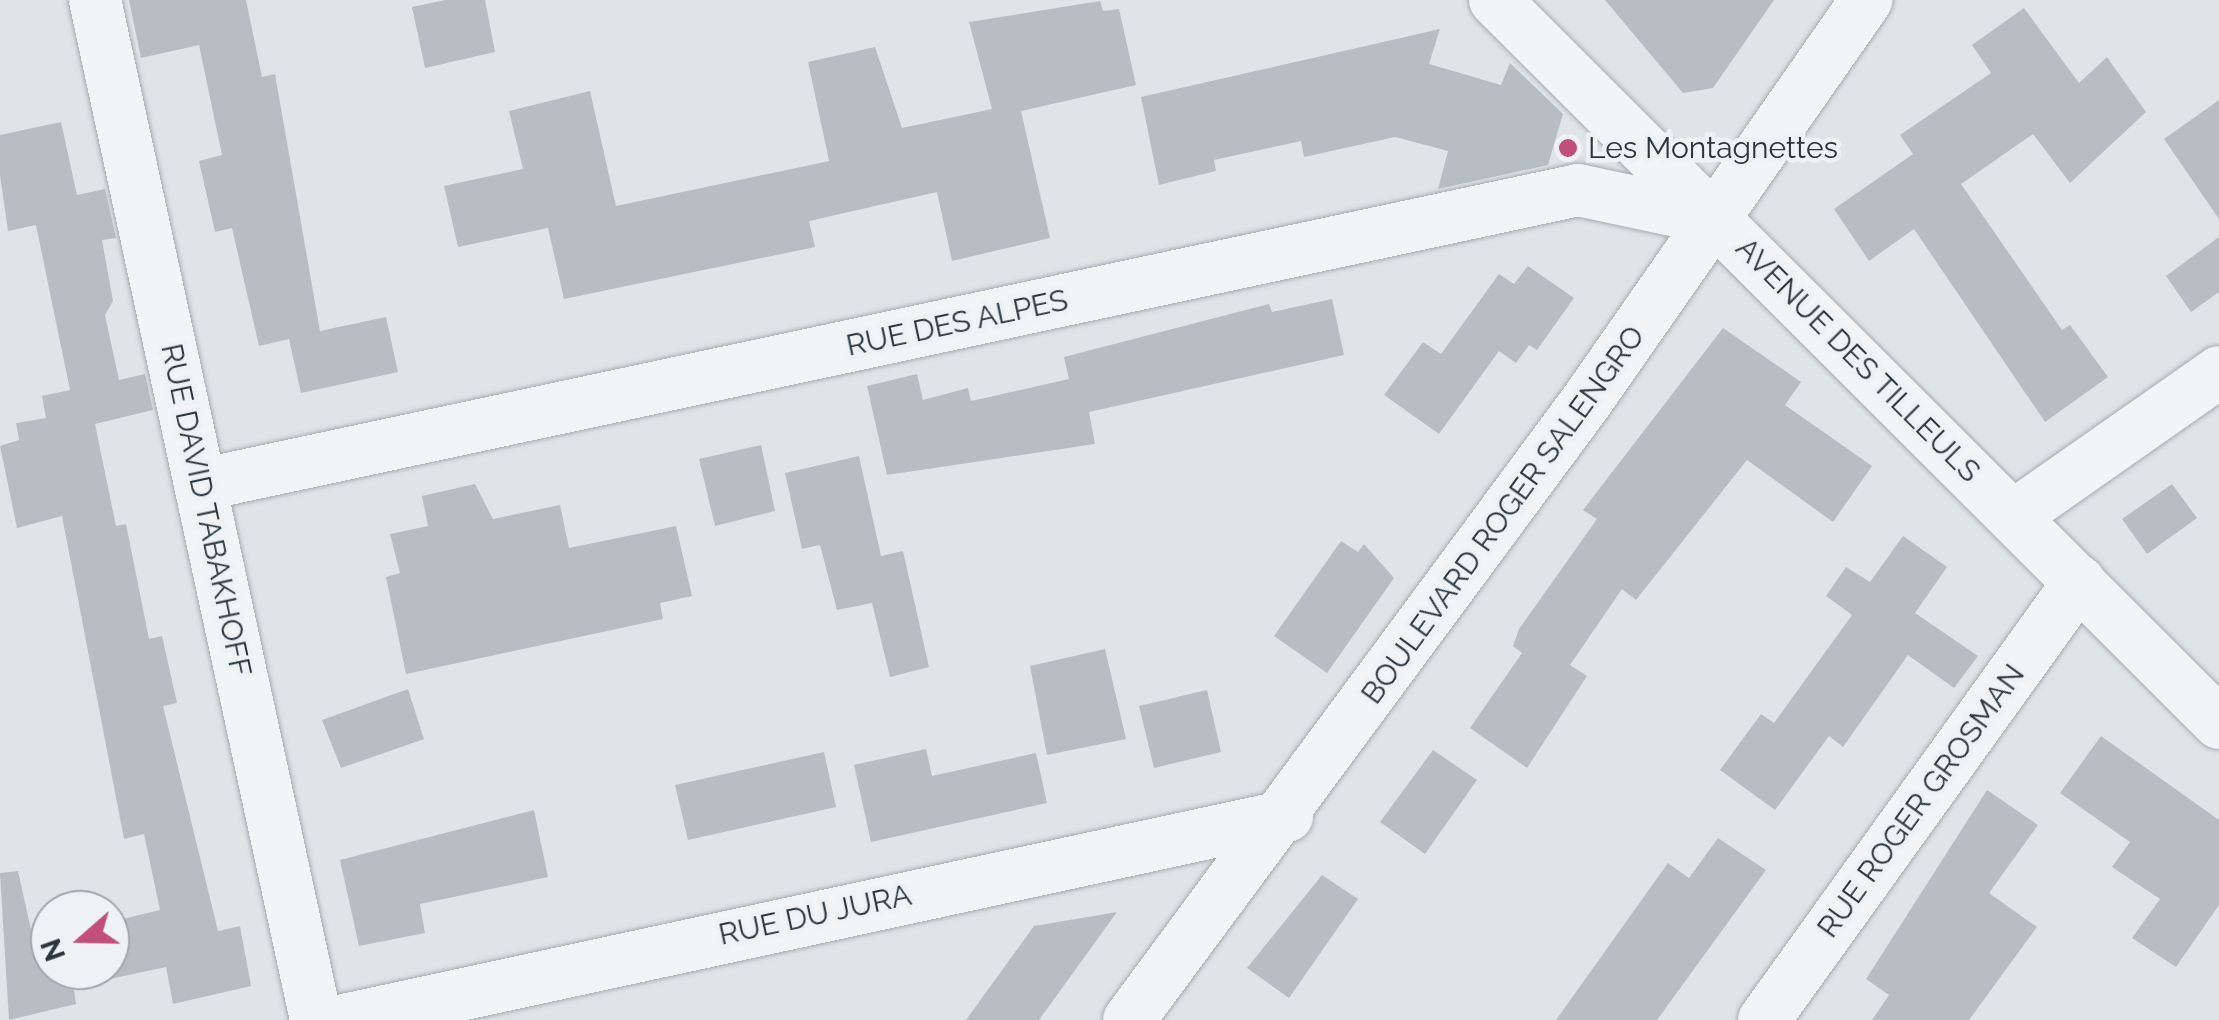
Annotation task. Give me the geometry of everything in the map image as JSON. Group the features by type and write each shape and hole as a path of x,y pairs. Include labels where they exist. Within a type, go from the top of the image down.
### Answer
{"street":[{"name":"RUE DAVID TABAKHOFF","path":"95,0 316,1020"},
{"name":"AVENUE DES TILLEULS","path":"1495,0 2015,515 2219,723"},
{"name":"BOULEVARD ROGER SALENGRO","path":"1129,1020 1287,816 1866,0"},
{"name":"RUE DES ALPES","path":"200,485 1578,190 1714,218"},
{"path":"2015,515 2219,372"},
{"name":"RUE ROGER GROSMAN","path":"1764,1020 2078,582"},
{"name":"RUE DU JURA","path":"344,1020 1287,816"}],"building":[{"path":"129,0 246,0 262,77 275,74 320,331 386,317 398,372 301,393 289,339 259,346 232,228 215,232 199,161 222,155 199,45 141,58"},
{"path":"445,0 485,0 495,52 425,68 412,7"},
{"path":"1605,0 1774,0 1713,88 1683,93"},
{"path":"1100,1 1103,11 1119,9 1136,85 1021,111 1050,238 952,261 937,192 809,221 815,247 564,299 548,228 458,247 444,186 523,169 509,111 590,91 616,206 829,161 808,62 875,47 902,128 992,109 969,22"},
{"path":"2024,8 2079,83 2107,57 2146,112 2070,183 2033,134 1961,184 2062,330 2070,325 2108,377 2045,422 1914,229 1869,261 1834,209 1913,154 1900,135 1991,73 1972,45"},
{"path":"1440,29 1429,64 1501,85 1510,63 1563,114 1548,165 1438,189 1448,151 1395,137 1304,157 1301,141 1214,160 1216,171 1159,185 1141,97"},
{"path":"2219,100 2219,219 2164,139"},
{"path":"61,122 77,195 105,189 116,238 102,240 113,301 105,315 119,380 145,374 153,410 95,424 116,526 126,524 149,639 162,636 177,703 163,706 218,931 240,926 251,986 173,1004 166,967 130,975 130,917 160,910 144,834 124,839 62,516 17,528 0,446 19,440 16,423 46,418 42,396 70,390 36,225 8,231 0,175 0,135"},
{"path":"2219,237 2219,292 2191,312 2166,276"},
{"path":"1528,266 1574,298 1537,350 1529,345 1516,363 1499,351 1439,434 1384,395 1423,342 1441,354 1499,274 1514,284"},
{"path":"1332,299 1344,355 1089,412 1095,444 887,475 867,386 917,374 923,400 968,388 971,401 1069,379 1064,357 1269,304 1272,312"},
{"path":"1723,328 1801,382 1785,405 1872,466 1833,522 1747,460 1636,600 1622,589 1570,665 1587,676 1527,768 1470,728 1522,653 1513,646 1519,629 1597,519 1583,510"},
{"path":"761,445 775,511 715,526 699,459"},
{"path":"859,456 881,556 903,551 929,667 890,677 872,603 837,610 820,545 802,549 785,473"},
{"path":"475,484 493,519 560,505 569,548 676,526 692,596 660,603 663,619 406,674 386,577 400,573 390,534 428,526 422,496"},
{"path":"2172,484 2197,518 2147,554 2122,519"},
{"path":"1903,536 1947,567 1915,613 1978,656 1954,688 1908,655 1843,747 1829,736 1775,810 1720,770 1761,714 1774,723 1852,615 1826,596 1846,567 1870,582"},
{"path":"1341,541 1358,552 1364,544 1394,578 1327,673 1274,636"},
{"path":"1105,649 1126,739 1047,755 1030,666"},
{"path":"408,689 424,739 341,768 322,720"},
{"path":"1207,690 1221,752 1154,768 1139,706"},
{"path":"2101,736 2219,820 2219,905 2176,967 2132,938 2160,899 2112,867 2130,842 2060,793"},
{"path":"926,749 932,776 1036,753 1047,803 871,842 854,765"},
{"path":"1433,750 1477,780 1425,854 1380,822"},
{"path":"824,752 836,807 688,840 675,785"},
{"path":"1987,790 2038,825 1989,893 2037,927 1969,1020 1872,1020 1889,995 1866,979"},
{"path":"534,810 548,877 420,904 425,933 359,946 340,860"},
{"path":"1718,838 1766,870 1657,1020 1556,1020 1668,863 1689,878"},
{"path":"18,871 30,925 30,990 74,990 76,1004 9,1020 0,873"},
{"path":"1322,875 1358,899 1289,998 1247,968"},
{"path":"1117,912 1039,1020 966,1020 1034,926"}],"place":[{"name":"Les Montagnettes","path":"1568,148"}]}
